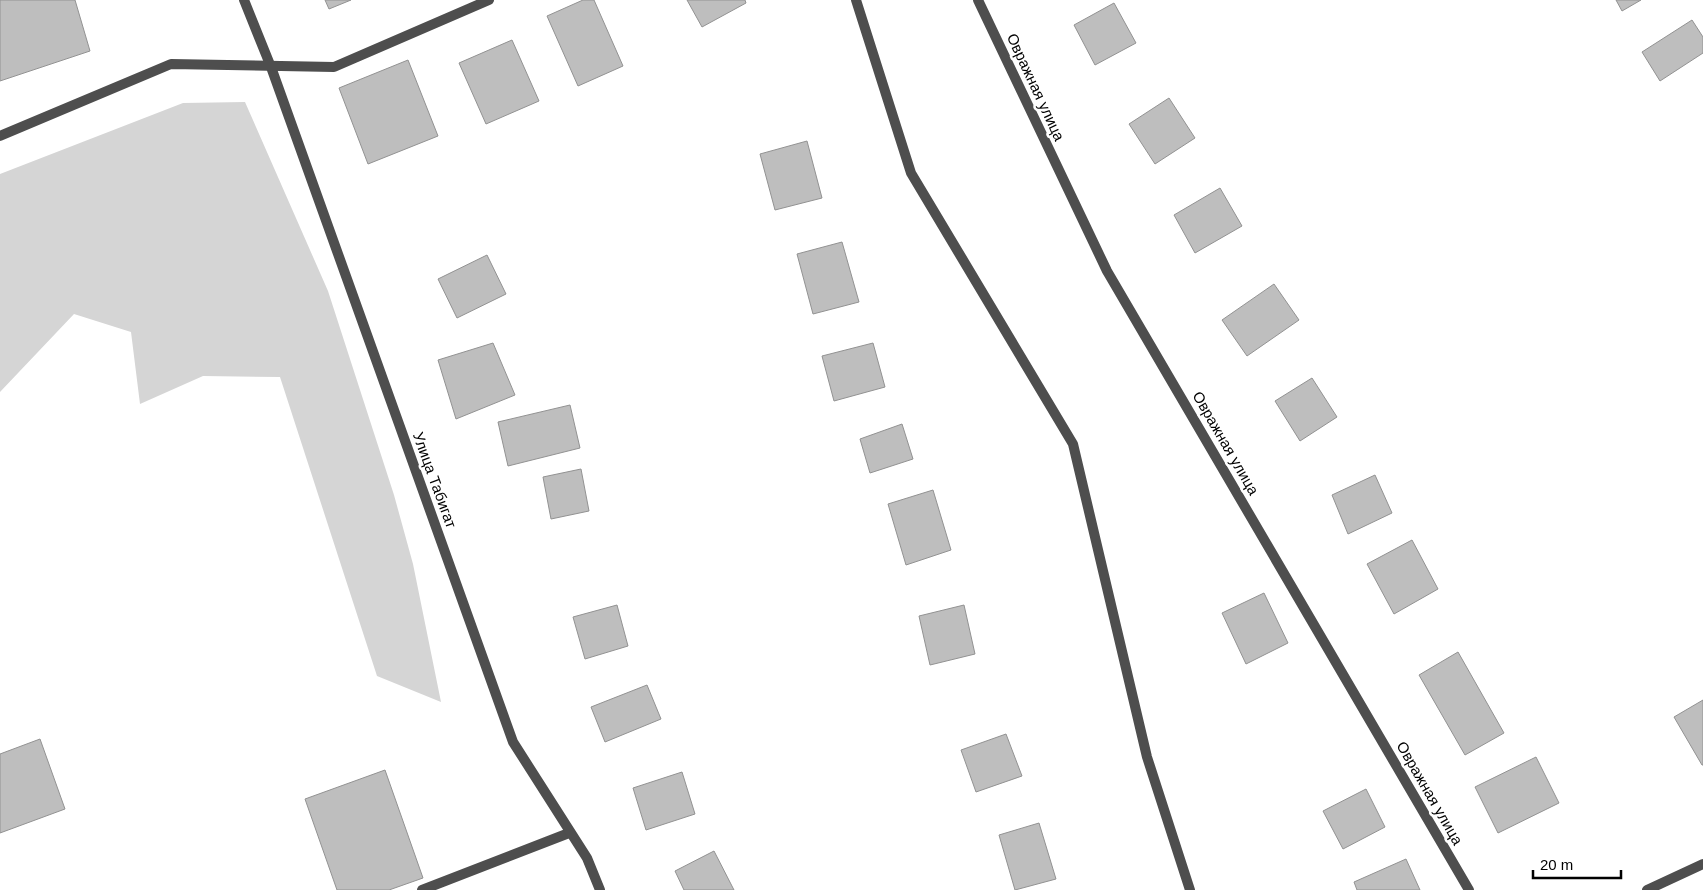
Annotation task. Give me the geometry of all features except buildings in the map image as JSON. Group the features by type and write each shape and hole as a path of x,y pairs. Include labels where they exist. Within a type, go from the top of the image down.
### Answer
{"street":[{"name":"Улица Табигат","path":"244,0 271,67 513,742 586,858 600,890"},
{"path":"0,136 171,64 334,67 489,0"},
{"path":"856,0 911,173 1073,444 1147,757 1190,890"},
{"name":"Овражная улица","path":"978,0 1107,271 1469,890"},
{"path":"422,890 569,833"},
{"path":"1647,890 1703,864"}],"shaded area":[{"path":"245,102 328,291 394,495 413,564 441,702 377,676 280,377 203,376 140,404 131,332 74,314 0,392 0,174 183,103"}]}
